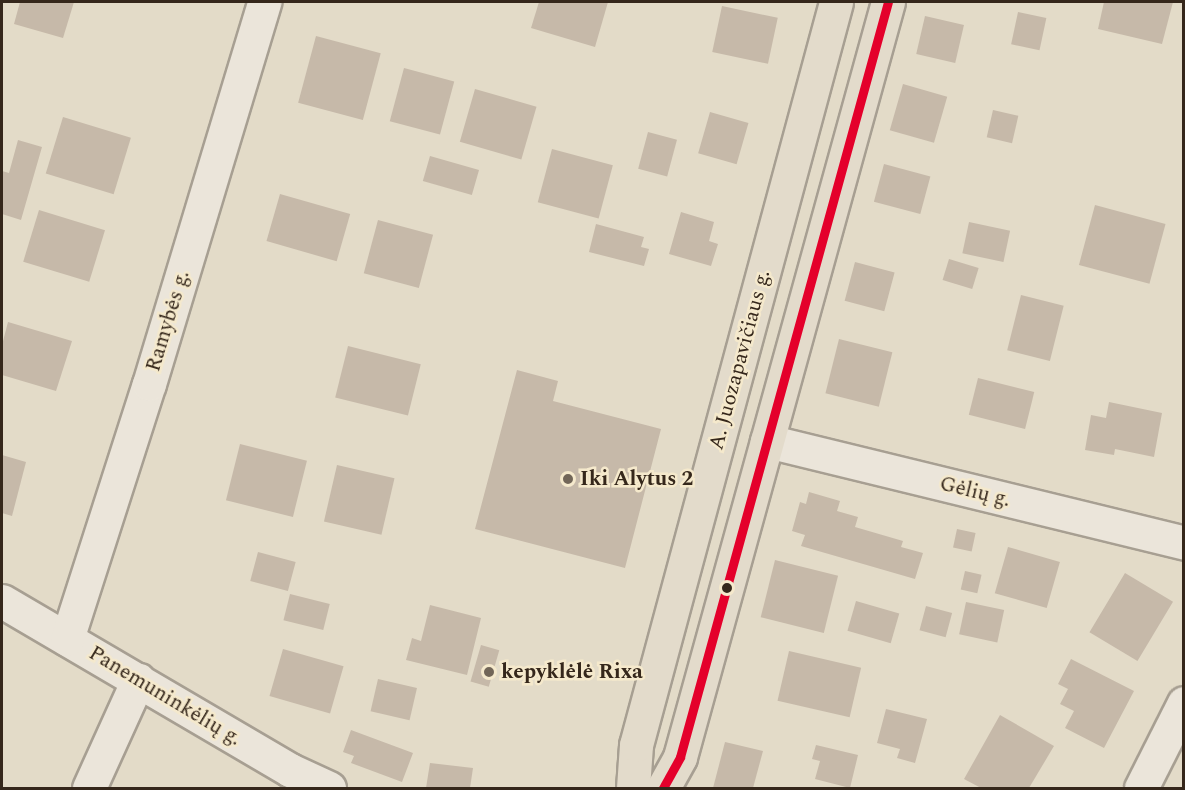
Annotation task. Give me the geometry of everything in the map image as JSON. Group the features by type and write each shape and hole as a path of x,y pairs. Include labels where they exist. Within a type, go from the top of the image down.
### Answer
{"main road":[{"name":"A. Juozapavičiaus g.","path":"633,789 636,746 836,2"},
{"path":"663,789 680,758 888,2"},
{"path":"816,76 864,88"},
{"path":"750,322 797,334"}],"street":[{"name":"Ramybės g.","path":"67,639 149,384 264,2"},
{"name":"Gėlių g.","path":"767,441 1184,543"},
{"name":"Panemuninkėlių g.","path":"2,601 290,770 329,789"},
{"path":"89,789 138,680"},
{"path":"1141,789 1184,703"}],"building":[{"path":"20,2 74,2 63,38 14,24"},
{"path":"539,2 608,2 595,47 531,28"},
{"path":"1104,2 1173,2 1162,44 1098,29"},
{"path":"722,6 778,18 768,64 712,52"},
{"path":"1018,12 1046,18 1040,50 1011,44"},
{"path":"925,16 964,25 955,63 916,54"},
{"path":"316,36 381,53 363,120 298,103"},
{"path":"404,68 454,81 440,135 390,121"},
{"path":"903,84 947,97 934,143 890,130"},
{"path":"475,89 537,107 521,160 460,142"},
{"path":"993,110 1018,116 1012,143 987,137"},
{"path":"710,112 748,123 737,164 698,153"},
{"path":"63,117 131,138 114,194 46,173"},
{"path":"648,132 677,140 667,176 638,169"},
{"path":"18,140 42,147 21,220 2,214 2,171 9,173"},
{"path":"552,149 613,165 599,218 538,202"},
{"path":"430,156 479,170 472,195 423,181"},
{"path":"884,164 930,176 920,214 874,202"},
{"path":"280,194 350,214 337,261 266,241"},
{"path":"1095,205 1166,224 1149,284 1079,265"},
{"path":"39,210 105,230 89,282 23,262"},
{"path":"681,212 714,222 709,241 718,244 711,266 669,254"},
{"path":"378,220 433,235 419,288 364,273"},
{"path":"969,222 1010,231 1003,262 962,253"},
{"path":"596,224 644,237 641,247 649,249 644,266 589,252"},
{"path":"949,259 979,268 972,289 943,280"},
{"path":"855,262 895,273 884,311 845,301"},
{"path":"1021,295 1064,306 1050,361 1007,350"},
{"path":"8,322 72,341 56,391 2,375 2,345"},
{"path":"839,339 892,352 879,407 825,393"},
{"path":"348,346 421,364 408,416 335,397"},
{"name":"Iki Alytus 2","path":"517,370 558,381 553,401 661,429 625,568 475,529"},
{"path":"978,378 1034,392 1025,429 969,415"},
{"path":"1109,402 1162,413 1154,457 1115,449 1114,455 1085,450 1091,415 1106,418"},
{"path":"240,444 307,461 293,517 226,500"},
{"path":"2,455 26,462 12,516 2,513"},
{"path":"337,465 394,478 381,535 324,522"},
{"path":"809,492 840,501 837,511 858,517 855,527 903,541 901,547 923,553 915,579 801,546 805,535 792,531 800,502 806,504"},
{"path":"957,529 976,533 972,552 953,548"},
{"path":"1008,547 1060,562 1047,608 995,593"},
{"path":"258,552 296,562 288,591 250,581"},
{"path":"775,560 838,576 824,633 761,617"},
{"path":"965,571 982,575 977,593 961,590"},
{"path":"1125,573 1173,602 1137,661 1089,632"},
{"path":"290,594 330,604 323,630 283,620"},
{"path":"856,601 899,613 891,643 847,631"},
{"path":"966,602 1004,610 997,642 959,634"},
{"path":"430,605 481,618 467,675 406,660 412,638 421,641"},
{"path":"926,606 952,613 946,637 920,630"},
{"path":"481,645 499,650 489,687 471,682"},
{"path":"283,649 344,666 330,713 269,696"},
{"path":"789,651 861,668 850,717 778,701"},
{"path":"1071,659 1134,691 1104,748 1065,728 1074,711 1060,704 1068,689 1058,684"},
{"path":"378,679 417,688 410,720 371,711"},
{"path":"886,709 927,719 915,763 897,758 900,749 877,743"},
{"path":"1000,715 1054,746 1029,788 981,788 964,779"},
{"path":"351,730 413,753 402,782 351,763 354,756 343,752"},
{"path":"725,742 763,751 753,788 713,788"},
{"path":"816,745 858,755 850,788 815,779 820,761 812,759"},
{"path":"430,763 473,768 470,788 426,788"}],"transit line":[{"path":"663,788 680,757 888,2"}],"place":[{"name":"Iki Alytus 2","path":"568,479"},
{"name":"kepyklėlė Rixa","path":"489,672"}]}
